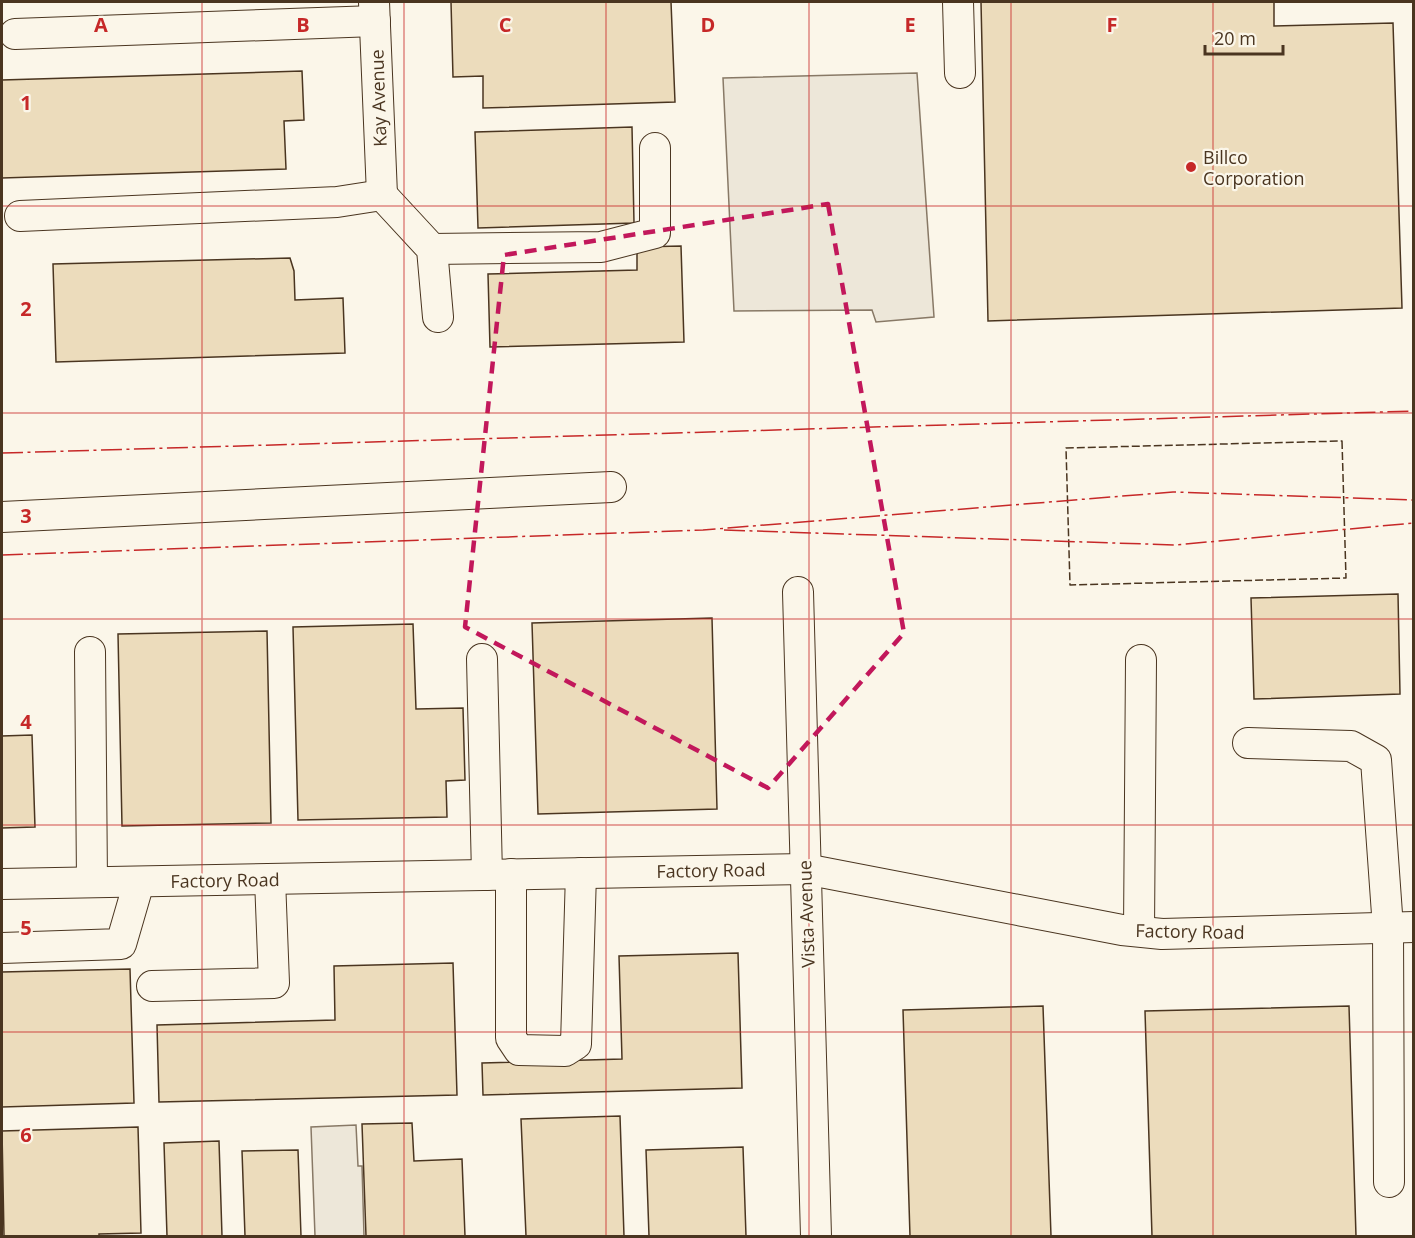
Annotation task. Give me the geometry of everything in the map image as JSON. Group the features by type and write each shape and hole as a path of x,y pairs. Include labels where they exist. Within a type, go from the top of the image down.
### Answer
{"street":[{"path":"958,2 960,73"},
{"path":"15,34 374,11"},
{"name":"Kay Avenue","path":"374,11 382,195"},
{"path":"432,249 601,246 655,233 655,148"},
{"path":"20,216 337,202 382,195 432,249 438,317"},
{"path":"2,517 611,487"},
{"name":"Vista Avenue","path":"798,592 816,1236"},
{"path":"90,652 92,882"},
{"path":"482,658 511,1038 519,1050 565,1051 576,1044 581,873"},
{"path":"1139,931 1141,660"},
{"path":"1248,743 1351,746 1376,760 1400,928 1389,1182"},
{"name":"Factory Road","path":"2,884 805,868 1162,934 1400,928"},
{"path":"152,986 273,983 270,879"},
{"path":"2,948 121,944 139,882"}],"highlighted area":[{"path":"828,204 904,633 768,788 465,627 504,255"}],"shaded area":[{"path":"917,73 934,317 876,322 872,310 734,311 723,78"},
{"path":"356,1125 358,1166 362,1166 364,1236 315,1236 311,1127"}],"building":[{"path":"451,2 671,2 675,102 483,108 483,76 453,77"},
{"name":"Billco Corporation","path":"981,2 1274,2 1274,26 1393,23 1402,308 988,321"},
{"path":"302,71 304,120 284,121 286,169 2,178 2,80"},
{"path":"632,127 634,223 478,228 475,132"},
{"path":"681,246 684,342 490,347 488,274 637,270 637,247"},
{"path":"290,258 294,271 295,300 343,298 345,353 56,362 53,264"},
{"path":"1398,594 1400,694 1254,699 1251,598"},
{"path":"712,618 717,809 538,814 532,623"},
{"path":"413,624 416,709 463,708 465,780 446,781 447,817 298,820 293,627"},
{"path":"267,631 271,823 122,826 118,634"},
{"path":"32,735 35,827 2,828 2,736"},
{"path":"738,953 742,1088 483,1095 482,1063 622,1059 619,956"},
{"path":"453,963 457,1095 159,1102 157,1025 335,1020 334,966"},
{"path":"130,969 134,1103 2,1107 2,972"},
{"path":"1043,1006 1051,1236 910,1236 903,1010"},
{"path":"1349,1006 1356,1236 1152,1236 1145,1011"},
{"path":"620,1116 624,1236 526,1236 521,1119"},
{"path":"412,1123 414,1161 462,1159 465,1236 366,1236 362,1124"},
{"path":"138,1127 141,1233 99,1234 99,1236 4,1236 2,1131"},
{"path":"219,1141 222,1236 167,1236 164,1143"},
{"path":"743,1147 746,1236 649,1236 646,1150"},
{"path":"298,1150 301,1236 245,1236 242,1151"}],"fence":[{"path":"1342,441 1346,578 1070,585 1066,448 1342,441"}],"power":[{"path":"2,453 1414,411"},
{"path":"2,555 703,530 1173,492 1414,500"},
{"path":"724,530 1175,545 1414,523"}],"place":[{"name":"Billco Corporation","path":"1191,167"}]}
